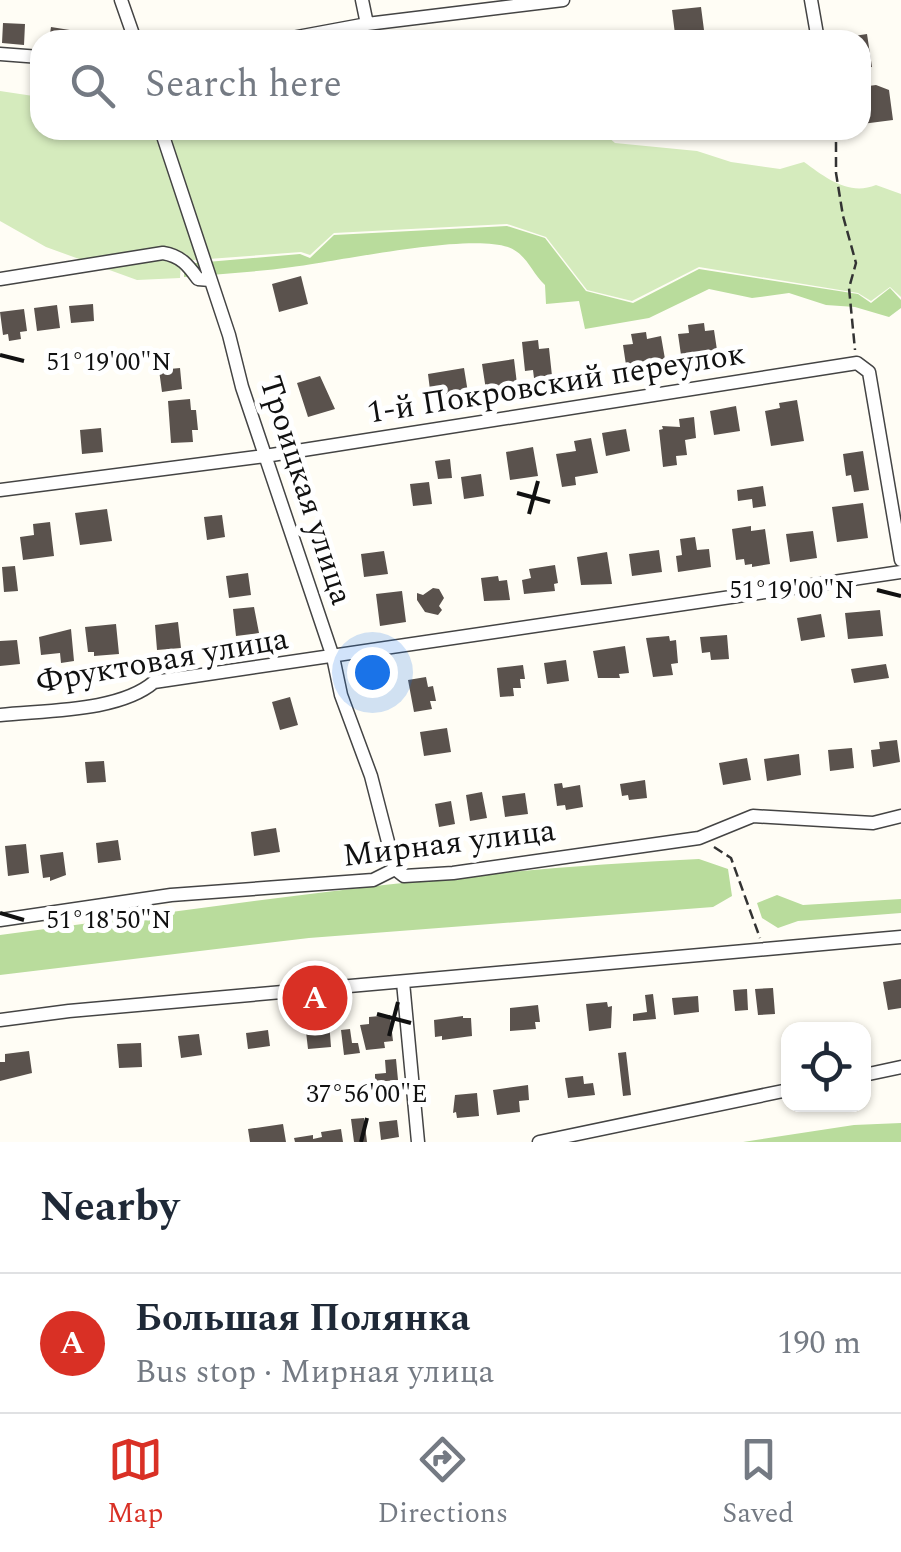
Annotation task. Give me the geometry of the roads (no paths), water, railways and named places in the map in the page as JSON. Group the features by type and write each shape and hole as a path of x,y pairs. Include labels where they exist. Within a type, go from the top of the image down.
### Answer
{"street":[{"path":"121,0 132,30"},
{"path":"362,0 366,24"},
{"path":"334,30 563,0"},
{"path":"812,0 816,30"},
{"path":"0,54 30,56"},
{"name":"Троицкая улица","path":"164,140 333,657 340,695 371,776 395,869"},
{"path":"0,279 163,254 176,255 198,279 210,280"},
{"name":"1-й Покровский переулок","path":"0,490 265,456 857,363 870,372 901,560"},
{"name":"Фруктовая улица","path":"0,715 117,702 140,694 154,682 901,572"},
{"name":"Мирная улица","path":"0,920 171,895 374,880 395,869 404,876 453,873 700,838 753,816 874,823 901,816"},
{"path":"0,1020 901,937"},
{"path":"403,982 418,1142"},
{"path":"871,1073 901,1067"},
{"path":"540,1142 781,1091"}],"place":[{"name":"Большая Полянка","path":"315,998"}]}
